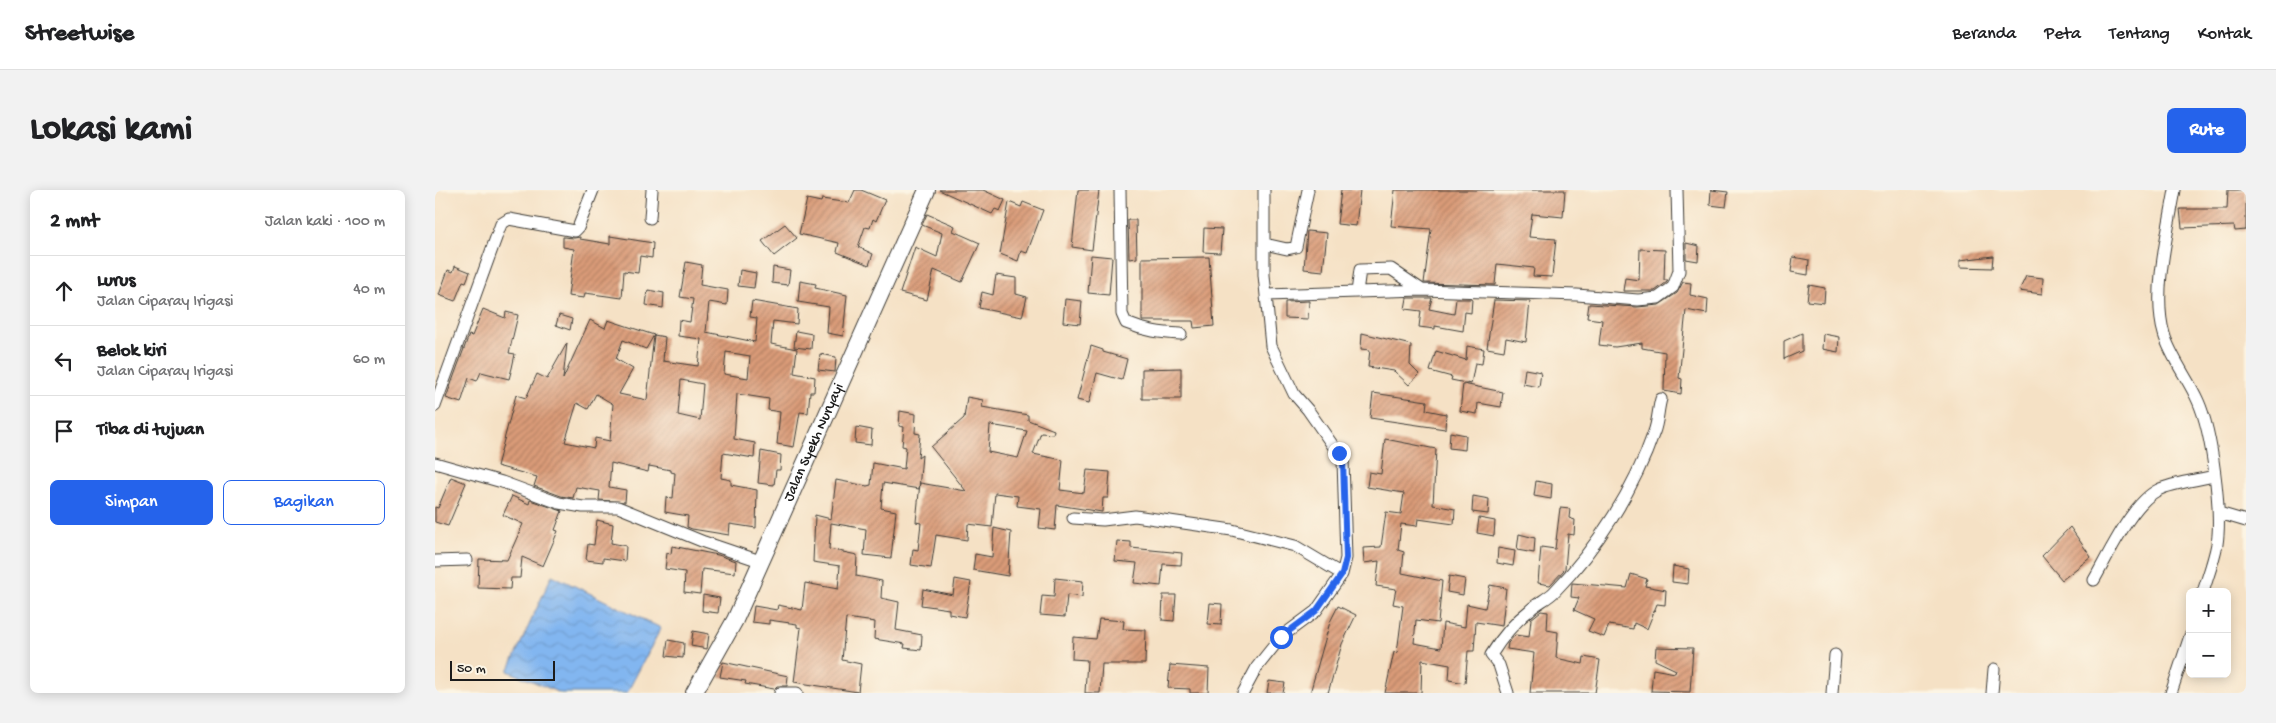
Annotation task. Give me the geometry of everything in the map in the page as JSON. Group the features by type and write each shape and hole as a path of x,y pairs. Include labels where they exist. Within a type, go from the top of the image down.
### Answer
{"main road":[{"name":"Jalan Syekh Nuryayi","path":"694,693 735,620 927,190"}],"street":[{"path":"435,406 501,224 509,219 575,231 579,228 593,190"},
{"path":"650,218 652,190"},
{"path":"1120,190 1122,314 1127,323 1155,334 1181,334"},
{"path":"1243,693 1257,667 1281,637 1316,611 1342,574 1346,558 1343,460 1308,410 1293,394 1277,363 1271,346 1264,275 1264,190"},
{"path":"1265,244 1287,249 1296,247 1308,190"},
{"path":"1267,295 1422,290 1577,295 1638,300 1658,298 1673,288 1679,271 1677,190"},
{"path":"2175,190 2161,281 2161,320 2164,335 2199,402 2208,430 2219,514 2217,544 2204,588"},
{"path":"1357,292 1360,270 1379,268 1391,270 1422,290"},
{"path":"1508,693 1499,665 1491,655 1505,632 1531,608 1552,594 1595,543 1615,512 1639,468 1655,431 1661,399"},
{"path":"435,463 502,482 559,503 583,507 618,507 704,542 760,561"},
{"path":"2095,580 2136,510 2147,497 2159,489 2214,476"},
{"path":"2219,514 2246,521"},
{"path":"1073,518 1103,520 1135,516 1232,530 1295,546 1342,574"},
{"path":"435,561 467,560"},
{"path":"2171,693 2186,648"},
{"path":"1832,693 1835,655"},
{"path":"1992,693 1994,670"},
{"path":"780,693 797,693"}],"water":[{"path":"552,575 661,628 627,693 560,693 508,671"}],"building":[{"path":"855,190 861,190 885,200 876,221 873,219 870,228 865,227 858,247 873,254 869,265 837,252 839,243 799,234 807,199 821,202 822,199 849,203"},
{"path":"939,190 983,190 1005,200 1000,211 995,209 992,214"},
{"path":"1078,190 1099,190 1092,250 1072,247"},
{"path":"1341,190 1360,190 1356,226 1337,224"},
{"path":"1395,190 1565,190 1563,217 1532,214 1529,237 1556,239 1552,277 1533,276 1534,268 1497,264 1495,285 1424,283 1431,229 1391,226"},
{"path":"1711,190 1728,192 1726,207 1710,205"},
{"path":"2228,190 2246,190 2246,230 2235,231 2234,226 2182,228 2180,209 2227,209"},
{"path":"1009,202 1021,207 1023,202 1043,210 1027,253 1021,251 1018,261 1000,254"},
{"path":"927,214 955,226 953,231 980,243 962,282 934,270 927,300 900,293 915,247 937,257 942,233 922,225"},
{"path":"1128,220 1136,220 1137,258 1129,259"},
{"path":"785,224 797,238 774,256 762,241"},
{"path":"1204,228 1222,229 1220,253 1203,252"},
{"path":"1307,231 1327,233 1323,271 1304,269"},
{"path":"610,236 653,243 652,258 640,256 638,273 624,271 622,298 585,293 584,298 568,296 574,249 563,247 563,237 580,237 580,239 610,244"},
{"path":"1686,243 1699,246 1698,261 1686,259"},
{"path":"1640,249 1665,250 1664,280 1668,280 1655,291 1623,291 1625,278 1639,280"},
{"path":"1091,255 1112,257 1109,295 1088,293"},
{"path":"1993,256 1992,268 1960,267 1960,260"},
{"path":"1209,257 1214,326 1194,328 1193,321 1142,321 1142,258"},
{"path":"1793,257 1809,260 1808,275 1791,272"},
{"path":"686,262 702,265 700,285 728,290 727,305 709,302 706,332 755,342 757,318 750,317 752,301 798,309 797,324 773,321 771,344 797,349 794,373 815,377 814,392 810,392 808,413 800,412 794,447 777,444 780,412 768,410 769,399 737,394 734,439 755,443 754,458 723,453 721,478 731,480 731,485 757,490 756,528 730,524 729,535 692,529 687,527 688,516 665,512 666,497 673,498 675,473 671,472 671,470 649,466 648,472 611,463 609,487 626,490 625,502 599,500 600,491 576,487 573,498 561,496 534,486 537,477 497,466 516,395 526,398 537,374 547,379 567,343 563,379 590,320 605,328 608,320 665,337 663,361 698,366 701,339 678,336 679,320 690,322 693,299 680,297","holes":["654,335 647,400 619,394 633,369 616,359 623,340 646,349","726,352 750,356 748,378 724,374","681,380 703,384 700,420 678,415","596,394 613,404 610,441 595,438 594,448 565,442 577,403 588,409"]},
{"path":"455,266 470,272 466,282 463,281 455,301 439,295 448,270 453,272"},
{"path":"773,267 790,270 788,285 772,283"},
{"path":"740,270 756,273 754,288 738,286"},
{"path":"996,275 1016,278 1016,294 1027,297 1022,317 979,308 982,292 993,295"},
{"path":"2026,276 2043,278 2042,294 2019,291"},
{"path":"800,281 816,284 815,288 847,295 843,336 827,333 829,307 798,302"},
{"path":"1683,282 1691,283 1690,295 1708,299 1707,314 1686,310 1679,378 1682,379 1681,394 1664,391 1665,352 1642,348 1642,343 1615,347 1599,345 1602,320 1587,318 1589,304 1637,307 1659,305 1677,293"},
{"path":"1809,285 1825,288 1824,303 1807,301"},
{"path":"648,290 664,293 663,308 646,305"},
{"path":"1407,298 1432,298 1429,309 1454,314 1456,299 1472,299 1471,313 1465,312 1463,331 1435,326 1435,329 1419,327 1421,311 1405,309"},
{"path":"1065,299 1082,301 1080,324 1063,322"},
{"path":"1494,300 1530,301 1526,342 1506,338 1504,351 1487,348"},
{"path":"1309,301 1308,319 1285,318 1285,302"},
{"path":"483,309 505,318 506,312 518,315 509,353 515,354 512,368 509,379 481,372 477,381 469,378 461,403 446,398 469,335 472,336"},
{"path":"559,315 572,319 570,330 556,325"},
{"path":"796,331 812,334 811,349 794,347"},
{"path":"1362,333 1411,345 1410,365 1419,374 1409,385 1394,371 1368,367 1370,350 1361,349"},
{"path":"1802,333 1802,351 1784,359 1784,341"},
{"path":"1823,334 1839,337 1838,352 1822,349"},
{"path":"1091,346 1103,350 1103,352 1127,359 1122,380 1097,373 1089,403 1077,400"},
{"path":"1467,346 1484,349 1482,364 1475,363 1471,384 1451,380 1452,377 1430,371 1436,351 1466,360"},
{"path":"820,354 836,357 835,372 818,370"},
{"path":"1181,368 1181,399 1142,399 1142,369"},
{"path":"1525,369 1541,372 1539,387 1523,384"},
{"path":"1463,384 1503,392 1501,407 1478,403 1477,414 1460,411"},
{"path":"1373,393 1427,401 1426,410 1446,414 1445,429 1370,418"},
{"path":"967,397 983,400 982,407 1028,415 1028,420 1054,430 1053,434 1041,433 1033,454 1063,460 1060,490 1084,493 1087,470 1110,472 1108,498 1103,498 1102,512 1057,505 1055,530 1039,528 1041,509 1017,506 1018,496 995,493 992,527 968,524 967,540 936,535 931,568 911,565 913,549 918,550 921,523 916,522 920,483 966,491 931,447 964,418","holes":["990,425 1027,431 1018,458 988,452"]},
{"path":"900,411 916,414 915,433 920,434 918,458 922,455 919,489 883,483 881,508 896,511 891,558 864,555 866,529 831,523 829,549 857,555 856,576 882,581 881,598 899,602 896,630 922,635 921,650 904,648 905,644 874,639 875,622 846,618 842,660 861,664 858,692 794,682 801,628 797,627 797,624 769,620 769,624 752,622 754,606 777,610 778,605 802,610 805,583 838,589 840,566 813,562 815,515 831,519 836,480 867,486 871,485 873,463 904,469 906,447 902,446 904,427 899,426"},
{"path":"856,427 872,430 871,445 855,443"},
{"path":"1450,432 1466,435 1465,450 1449,448"},
{"path":"1385,439 1436,449 1433,505 1455,509 1454,524 1418,519 1417,526 1401,524 1398,550 1404,552 1402,573 1442,581 1438,623 1416,620 1414,643 1441,648 1443,623 1465,627 1467,604 1485,608 1490,585 1506,588 1502,626 1476,622 1474,651 1468,651 1465,683 1449,680 1450,665 1422,660 1421,693 1385,693 1394,652 1397,653 1403,606 1393,604 1396,589 1376,586 1379,561 1364,563 1363,548 1381,547 1386,512 1401,514 1404,493 1367,487 1369,472 1381,474"},
{"path":"761,451 781,455 780,470 776,470 774,485 758,483"},
{"path":"451,477 466,483 448,526 435,522 435,507 438,508"},
{"path":"1536,481 1552,484 1551,499 1534,496"},
{"path":"512,496 529,504 530,500 562,511 555,530 558,531 543,566 522,557 520,578 511,578 510,589 478,588 479,559 507,560 523,524 503,515"},
{"path":"1473,496 1489,499 1488,514 1472,512"},
{"path":"1560,508 1570,509 1569,518 1575,520 1574,535 1568,534 1565,569 1550,585 1538,583 1541,547 1555,549"},
{"path":"1479,518 1495,521 1494,536 1477,533"},
{"path":"597,520 613,524 611,543 626,546 625,561 603,558 603,562 586,560 588,544 594,545"},
{"path":"2070,527 2091,557 2062,580 2042,556"},
{"path":"994,528 1011,532 1008,576 973,570 975,554 992,557"},
{"path":"1519,534 1535,538 1534,553 1517,550"},
{"path":"1117,541 1131,542 1131,548 1182,553 1181,565 1163,564 1161,586 1134,583 1137,563 1115,561"},
{"path":"672,546 718,555 736,561 735,573 702,569 700,594 684,592 685,572 665,569 667,553 671,554"},
{"path":"1498,548 1515,551 1513,566 1497,563"},
{"path":"1673,566 1689,569 1688,584 1672,582"},
{"path":"1631,574 1647,579 1645,586 1666,590 1665,605 1657,604 1647,629 1634,623 1633,629 1609,625 1604,637 1588,631 1594,619 1574,610 1579,598 1571,597 1572,583 1627,588"},
{"path":"1449,576 1465,579 1463,595 1447,592"},
{"path":"1055,578 1083,581 1082,597 1067,595 1065,617 1040,615 1042,596 1054,597"},
{"path":"955,579 971,582 965,617 949,614 949,609 921,605 923,589 953,595"},
{"path":"703,595 720,598 718,613 702,611"},
{"path":"1163,595 1176,595 1174,621 1162,620"},
{"path":"1210,603 1222,604 1221,625 1208,624"},
{"path":"1338,606 1356,615 1342,644 1328,693 1310,693 1330,622"},
{"path":"1541,611 1548,612 1547,630 1558,632 1556,658 1583,664 1584,657 1600,660 1595,693 1530,693 1534,653 1507,649 1508,643 1515,635 1529,637 1531,619"},
{"path":"1099,619 1124,621 1123,629 1146,630 1145,664 1102,664 1100,693 1085,693 1087,660 1072,659 1073,637 1096,639"},
{"path":"693,631 709,634 707,649 691,646"},
{"path":"668,640 684,643 683,658 666,656"},
{"path":"1656,647 1693,648 1690,692 1651,691 1653,669 1675,673 1676,670 1655,660"},
{"path":"723,662 788,676 787,686 777,686 774,689 745,684 746,681 720,677"},
{"path":"1170,665 1209,668 1208,693 1190,693 1190,689 1168,688"},
{"path":"1269,681 1285,683 1283,693 1267,693"}],"route":[{"path":"1281,637 1316,611 1342,574 1346,558 1343,460 1339,453"}]}
